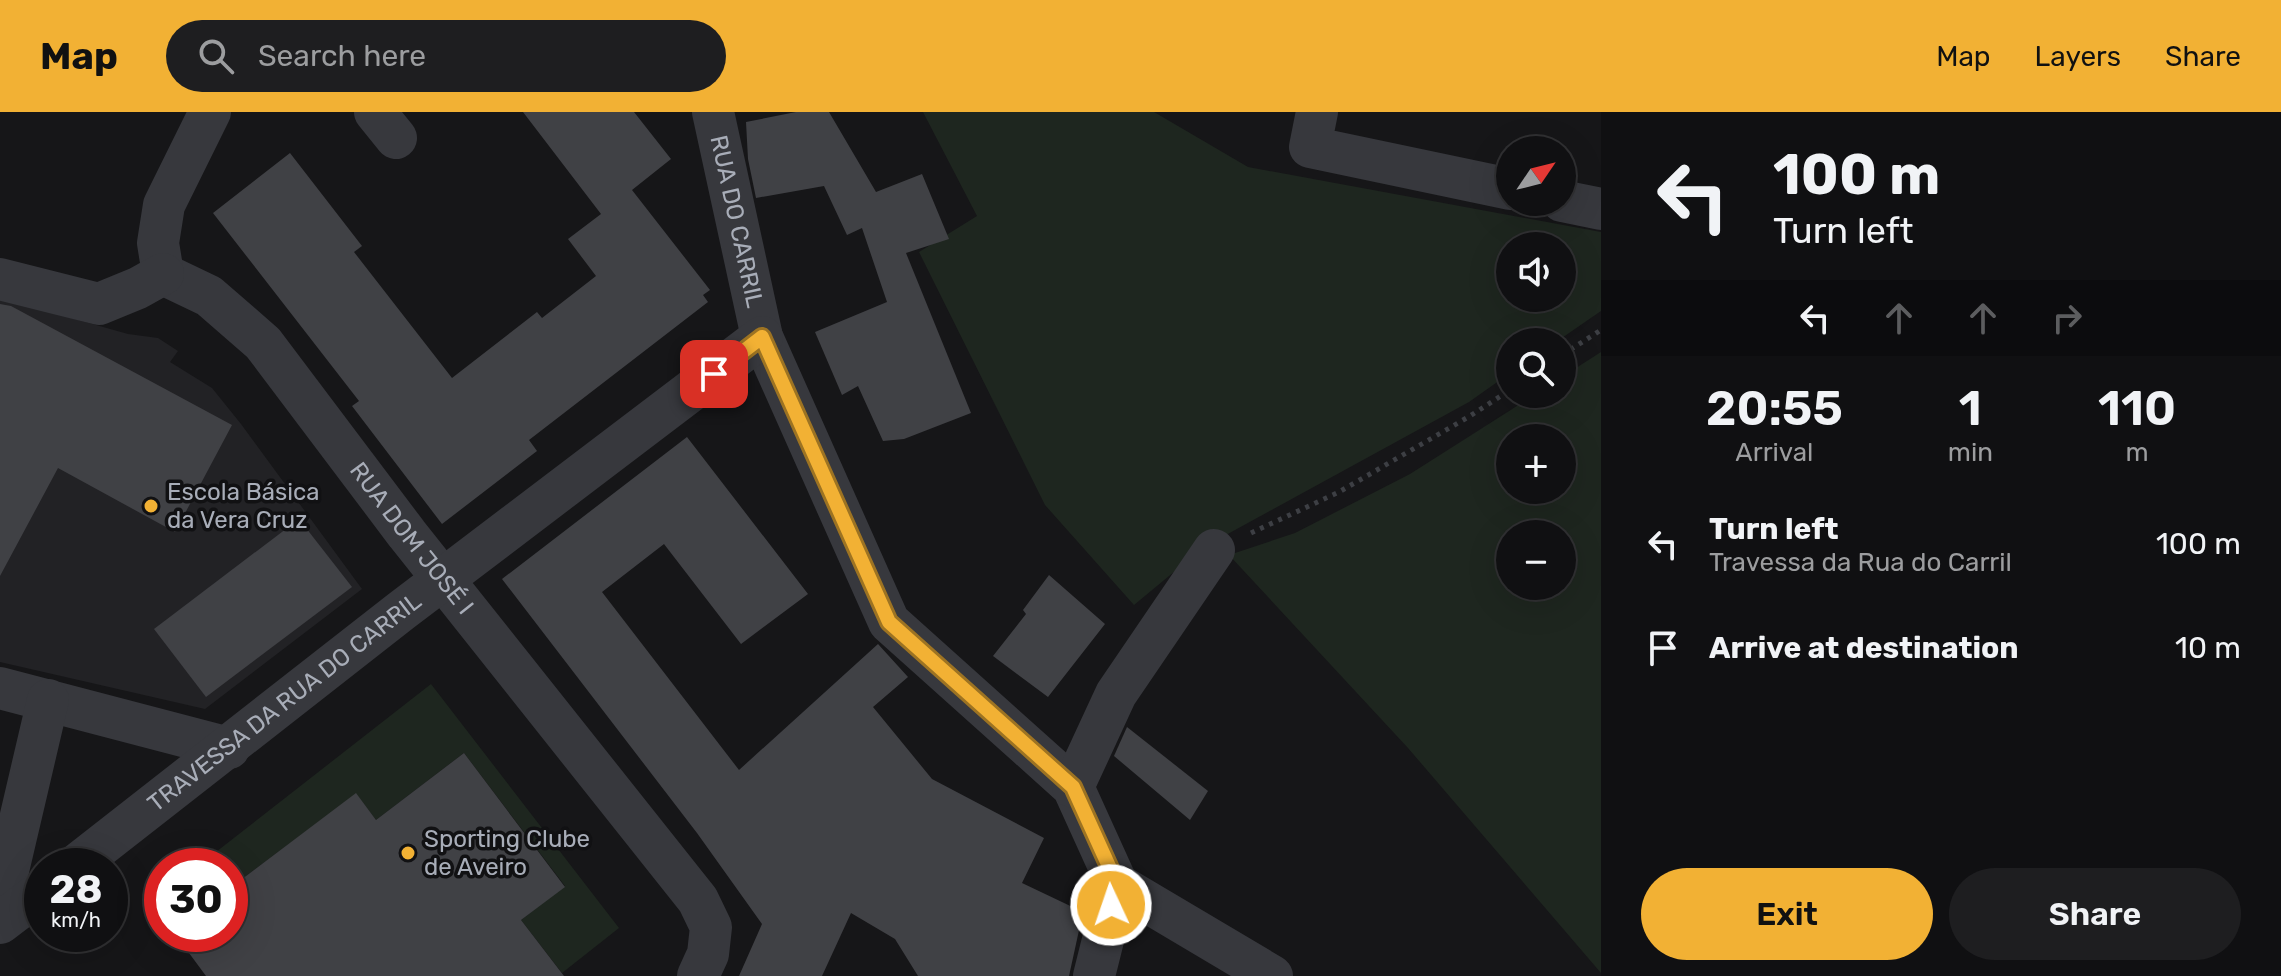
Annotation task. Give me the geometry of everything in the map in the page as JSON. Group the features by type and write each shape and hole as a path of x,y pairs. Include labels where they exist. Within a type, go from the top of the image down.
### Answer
{"street":[{"path":"0,279 99,304 163,274 158,243 164,205 210,112"},
{"name":"RUA DO CARRIL","path":"713,112 762,337 889,622 1073,787 1117,884"},
{"path":"1317,112 1310,147 1496,186"},
{"path":"1576,204 1601,209"},
{"name":"RUA DOM JOSÉ I","path":"163,274 209,296 263,343 444,579 698,900 711,927 708,954 698,976"},
{"name":"TRAVESSA DA RUA DO CARRIL","path":"98,848 762,337"},
{"path":"1073,787 1116,694 1214,550"},
{"path":"0,688 229,748"},
{"path":"0,905 48,700"},
{"path":"1094,976 1117,884 1272,976"},
{"path":"0,923 24,905"}],"path":[{"path":"1576,346 1601,330"},
{"path":"1214,550 1339,492 1496,399"}],"shaded area":[{"path":"923,112 1154,112 1248,167 1496,213 1496,216 1514,216 1601,232 1601,311 1576,328 1496,328 1496,383 1469,402 1204,547 1134,605 1045,505 919,252 977,216"},
{"name":"Escola Básica da Vera Cruz","path":"0,298 128,334 158,338 178,351 170,362 212,388 362,589 205,709 0,662"},
{"path":"1601,352 1601,973 1408,748 1229,555 1295,533 1410,474 1514,408 1576,408 1576,368"},
{"path":"431,684 619,928 562,973 521,920 565,886 464,753 376,820 356,794 248,875 248,848 221,848"}],"building":[{"path":"523,112 634,112 671,159 632,190 710,290 703,295 708,302 529,440 537,451 442,524 352,406 359,401 213,213 290,153 362,246 354,252 452,378 537,312 542,318 596,276 568,239 601,214"},
{"path":"796,112 829,112 876,192 922,174 949,239 906,253 971,413 904,439 883,441 858,386 842,395 815,332 887,302 862,228 847,235 824,186 756,198 748,159 746,122"},
{"path":"0,304 11,306 232,425 175,532 58,468 0,576"},
{"path":"687,437 808,594 741,644 664,544 602,592 739,770 878,644 908,677 873,707 932,779 1044,838 1022,883 1083,912 1069,976 918,976 895,939 851,913 822,976 739,976 762,924 697,833 502,579"},
{"path":"299,519 352,587 206,697 154,629"},
{"path":"1049,575 1105,624 1048,697 993,656 1026,614 1023,610"},
{"path":"1127,727 1208,791 1190,820 1114,756"},
{"name":"Sporting Clube de Aveiro","path":"464,753 565,887 521,920 564,976 206,976 188,952 248,952 248,874 356,793 376,820"}],"place":[{"name":"Escola Básica da Vera Cruz","path":"151,506"},
{"name":"Sporting Clube de Aveiro","path":"408,853"}],"route":[{"path":"714,374 762,337 889,622 1073,787 1117,884 1111,905"}]}
